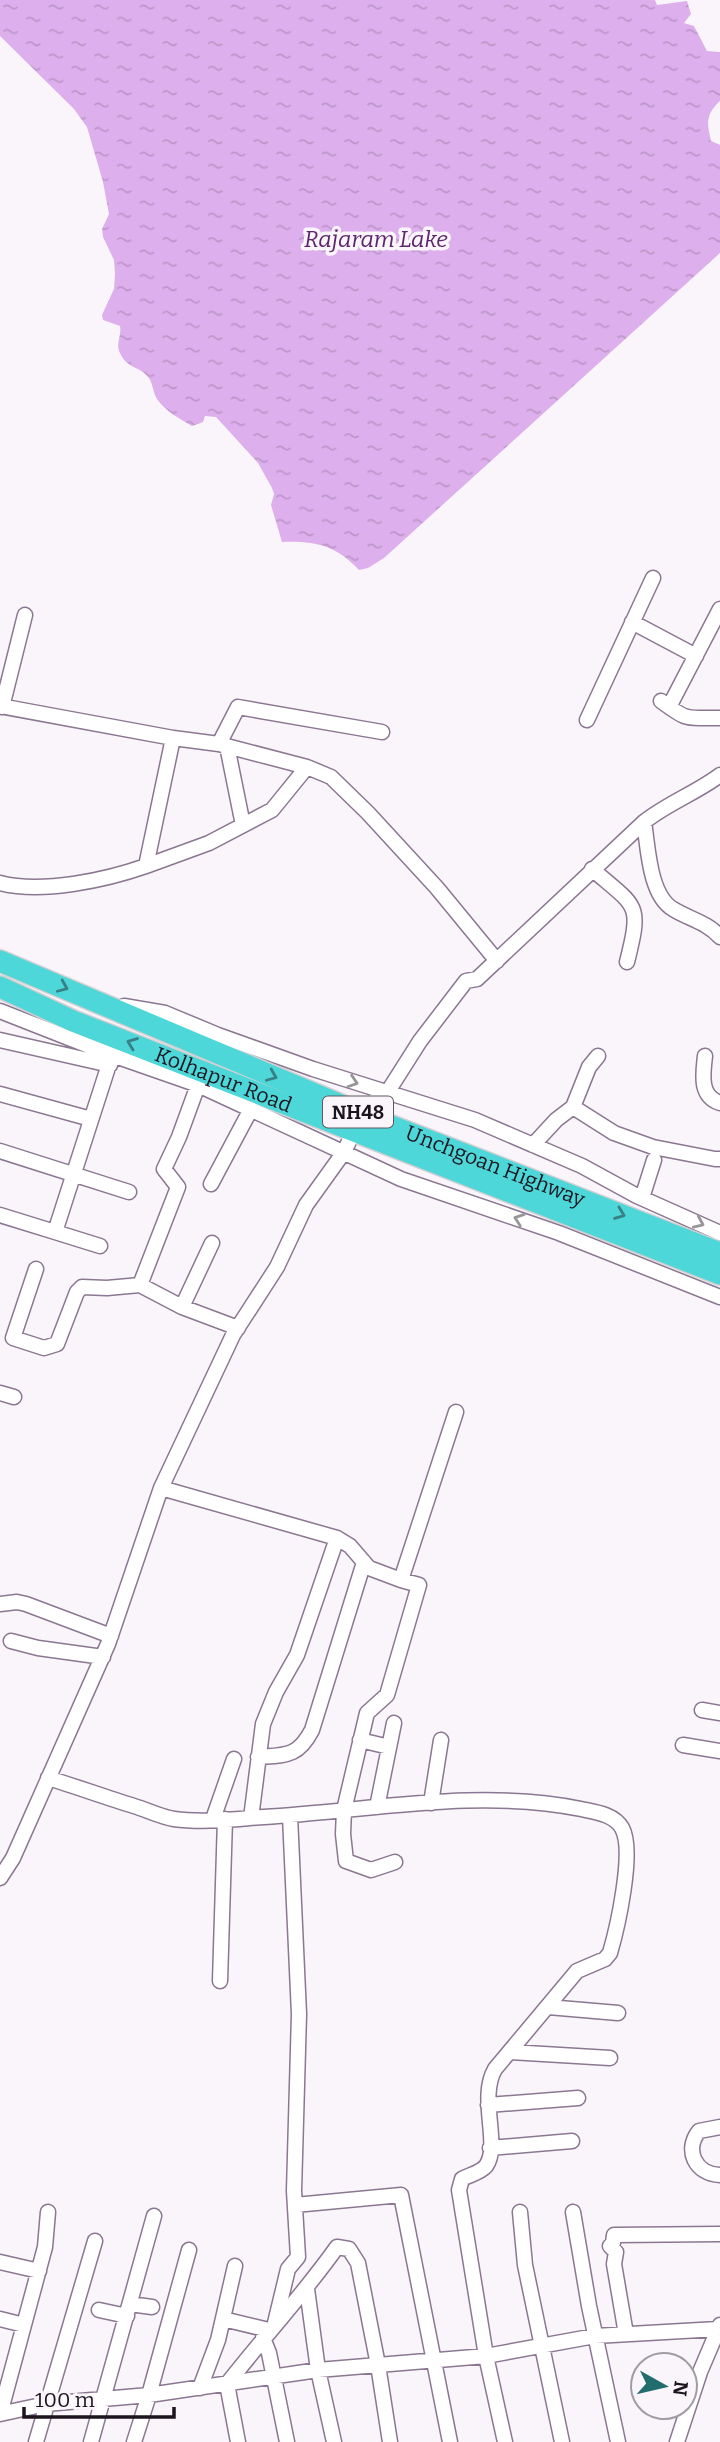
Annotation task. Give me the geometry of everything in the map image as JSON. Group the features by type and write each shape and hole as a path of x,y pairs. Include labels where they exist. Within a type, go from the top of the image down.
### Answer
{"highway":[{"name":"Unchgoan Highway","path":"0,961 381,1122 720,1253"},
{"name":"Kolhapur Road","path":"0,987 73,1021 720,1274"}],"street":[{"path":"587,720 653,578"},
{"path":"720,609 696,656 665,704 689,719 720,718"},
{"path":"25,615 1,706 223,745 307,767 331,777 368,813 436,888 497,961"},
{"path":"632,622 696,656"},
{"path":"243,825 223,745 238,707 382,732"},
{"path":"146,866 173,738"},
{"path":"0,883 12,886 69,886 127,873 209,843 272,810 307,767"},
{"path":"381,1096 466,981 477,979 644,822 662,808 698,790 720,775"},
{"path":"644,822 653,880 663,900 672,909 701,921 720,937"},
{"path":"592,869 634,908 636,923 627,962"},
{"path":"102,1002 165,1013 381,1096 475,1120 582,1166 642,1198 720,1233"},
{"path":"0,1011 111,1060"},
{"path":"0,1040 111,1060 198,1085 401,1179 572,1238 719,1297"},
{"path":"533,1145 556,1120 573,1107 589,1067 598,1056"},
{"path":"705,1056 705,1091 715,1102 720,1103"},
{"path":"55,1232 111,1060"},
{"path":"140,1285 178,1187 164,1169 198,1085"},
{"path":"0,1094 91,1119"},
{"path":"573,1107 614,1133 653,1147 715,1160 720,1158"},
{"path":"211,1184 251,1109"},
{"path":"0,1878 13,1858 103,1657 161,1488 238,1328 277,1267 306,1205 344,1152 352,1135"},
{"path":"0,1150 129,1192"},
{"path":"642,1198 654,1160"},
{"path":"0,1215 100,1246"},
{"path":"182,1307 212,1243"},
{"path":"36,1269 6,1336 44,1348 52,1347 61,1337 77,1292 82,1287 140,1285 182,1307 238,1328"},
{"path":"401,1580 456,1412"},
{"path":"161,1488 337,1538 350,1546 369,1569 419,1585 387,1695 366,1713 344,1810 342,1834 346,1861 371,1870 395,1863"},
{"path":"251,1818 263,1724 297,1655 337,1538"},
{"path":"258,1757 288,1755 296,1751 304,1744 312,1730 364,1562"},
{"path":"0,1604 26,1604 111,1636"},
{"path":"11,1641 38,1648 103,1657"},
{"path":"702,1710 720,1713"},
{"path":"377,1807 394,1723"},
{"path":"360,1740 389,1747"},
{"path":"431,1803 441,1740"},
{"path":"682,1745 720,1751"},
{"path":"220,1981 219,1819 234,1759"},
{"path":"48,1778 173,1819 290,1816 491,1800 558,1805 612,1818 623,1829 626,1846 624,1896 610,1953 604,1959 577,1971 490,2079 490,2148 487,2164 481,2171 462,2179 459,2190 486,2356 505,2442"},
{"path":"287,2442 274,2378 269,2331 288,2269 298,2257 295,2205 299,2014 290,1816"},
{"path":"548,2007 618,2013"},
{"path":"510,2052 610,2058"},
{"path":"488,2105 578,2098"},
{"path":"720,2127 699,2131 694,2138 693,2152 696,2164 702,2171 720,2175"},
{"path":"490,2148 572,2141"},
{"path":"295,2205 401,2194 450,2442"},
{"path":"520,2212 524,2265 562,2442"},
{"path":"573,2212 595,2336 618,2442"},
{"path":"48,2213 45,2247 24,2325 4,2383 0,2414 46,2404 149,2395 318,2370 486,2356 595,2336 626,2334 717,2341 677,2442"},
{"path":"91,2442 154,2216"},
{"path":"626,2334 614,2264 617,2252 610,2246 614,2235 720,2234"},
{"path":"36,2442 95,2241"},
{"path":"238,2442 227,2385 269,2331 309,2287 337,2247 349,2249 358,2263 390,2442"},
{"path":"134,2442 189,2250"},
{"path":"0,2262 39,2270"},
{"path":"200,2388 218,2340 235,2266"},
{"path":"288,2269 309,2287 318,2370 334,2442"},
{"path":"99,2310 152,2307"},
{"path":"0,2319 24,2325"},
{"path":"223,2319 269,2331"}],"water":[{"name":"Rajaram Lake","path":"0,0 655,0 657,5 687,1 691,14 684,23 694,26 707,51 720,52 720,101 712,111 708,124 711,141 720,145 720,253 384,558 359,570 342,555 324,546 305,542 282,542 271,505 274,494 258,463 216,417 205,416 203,422 192,426 168,411 157,399 149,378 123,358 118,346 120,326 103,320 102,315 114,289 114,260 103,237 102,229 109,214 87,127 74,109 0,36"}]}
